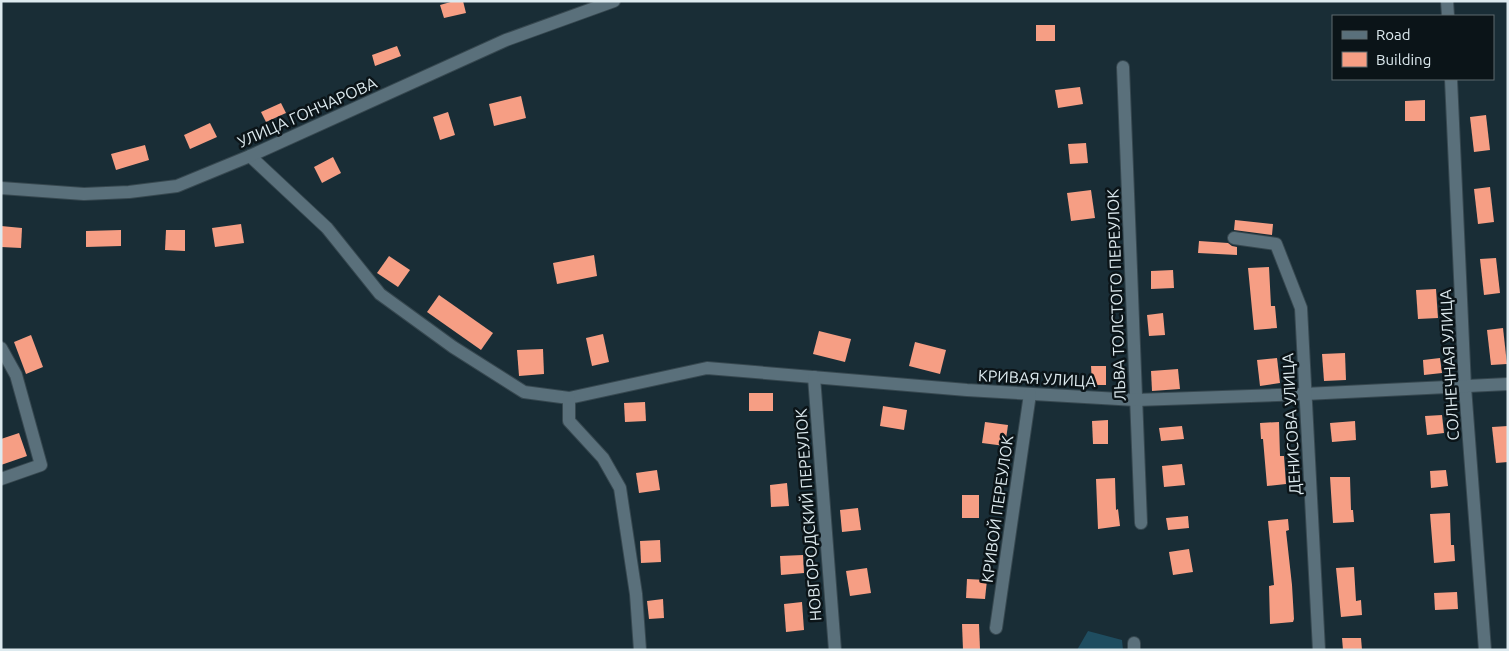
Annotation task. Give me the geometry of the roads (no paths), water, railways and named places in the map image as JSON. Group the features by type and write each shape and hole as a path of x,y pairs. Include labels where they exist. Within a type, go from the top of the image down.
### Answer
{"street":[{"name":"УЛИЦА ГОНЧАРОВА","path":"1,188 84,194 129,192 177,186 250,156 506,40 614,1"},
{"path":"1448,1 1448,15"},
{"name":"ЛЬВА ТОЛСТОГО ПЕРЕУЛОК","path":"1123,67 1141,523"},
{"name":"СОЛНЕЧНАЯ УЛИЦА","path":"1451,80 1465,387 1485,650"},
{"name":"КРИВАЯ УЛИЦА","path":"250,156 327,228 380,294 453,347 524,392 569,398 707,368 967,390 1136,400 1508,384"},
{"name":"ДЕНИСОВА УЛИЦА","path":"1234,238 1276,244 1301,308 1319,650"},
{"path":"1,348 16,375 41,465 1,479"},
{"name":"НОВГОРОДСКИЙ ПЕРЕУЛОК","path":"814,377 834,650"},
{"name":"КРИВОЙ ПЕРЕУЛОК","path":"996,628 1030,394"},
{"path":"569,398 569,421 603,458 620,488 636,594 640,650"}]}
